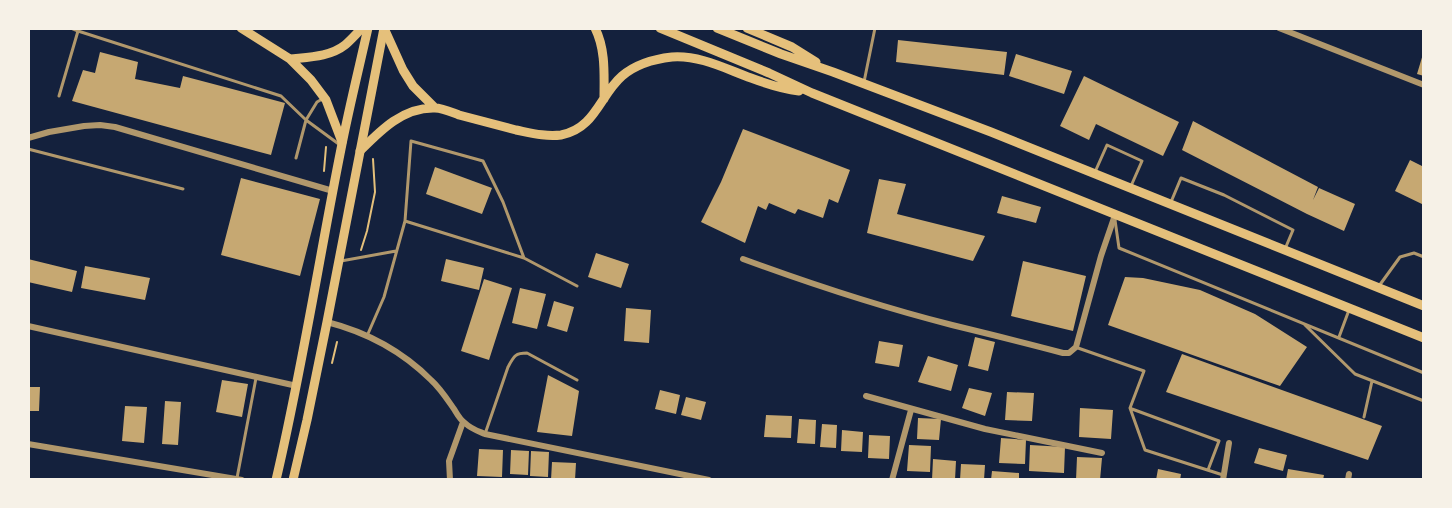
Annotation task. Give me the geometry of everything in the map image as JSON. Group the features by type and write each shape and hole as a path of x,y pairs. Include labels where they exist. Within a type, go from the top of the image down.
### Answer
{"main road":[{"path":"241,28 290,59 311,80 325,97 342,144"},
{"path":"290,59 338,50 362,28"},
{"path":"276,480 297,386 342,144 368,28"},
{"path":"384,28 413,86 434,107 494,125 535,134 563,134 583,124 593,116 621,77 645,63 674,57 701,60 770,85 812,93"},
{"path":"293,480 327,322 384,28"},
{"path":"595,28 600,37 604,58 604,99"},
{"path":"660,28 812,93 1424,338"},
{"path":"717,28 991,132 1424,306"},
{"path":"747,28 792,47 833,72"},
{"path":"360,151 384,127 409,113 434,107"}],"street":[{"path":"1279,28 1424,85"},
{"path":"28,138 49,132 100,125 115,127 333,190"},
{"path":"743,259 815,285 951,325 1063,353 1076,347 1101,256 1115,215"},
{"path":"327,322 359,331 383,343 410,361 432,381 463,422 472,429 485,434 709,480"},
{"path":"28,326 297,386"},
{"path":"866,396 985,429 1102,453"},
{"path":"892,480 911,410"},
{"path":"450,480 449,461 463,422"},
{"path":"1224,477 1229,443"},
{"path":"28,444 239,479"}],"lane":[{"path":"71,28 281,96 306,120 342,144"},
{"path":"863,84 875,28"},
{"path":"59,96 78,31"},
{"path":"296,158 306,120 317,102 325,97"},
{"path":"368,336 384,297 405,221 411,141 483,161 503,202 524,258"},
{"path":"1094,173 1107,145 1142,161 1130,188"},
{"path":"28,149 183,189"},
{"path":"1170,203 1181,177 1224,195 1293,230 1285,249"},
{"path":"1115,215 1119,248 1424,373"},
{"path":"405,221 524,258 577,286"},
{"path":"339,261 396,251"},
{"path":"1378,288 1400,257 1414,253 1424,257"},
{"path":"1339,338 1349,308"},
{"path":"1304,324 1355,374 1424,401"},
{"path":"1076,347 1144,371 1130,408 1145,450 1224,477"},
{"path":"485,434 508,367 513,357 519,352 527,353 577,380"},
{"path":"239,479 257,376"},
{"path":"1364,417 1372,381"},
{"path":"1130,408 1219,441 1208,470"}],"path":[{"path":"358,258 367,231 375,192 373,159"}],"building":[{"path":"898,40 1007,52 1004,75 896,62"},
{"path":"100,52 138,62 135,79 180,88 183,76 285,103 271,155 72,101 83,70 95,73"},
{"path":"1016,54 1072,71 1064,94 1009,76"},
{"path":"1424,54 1424,76 1417,74"},
{"path":"1084,76 1179,122 1163,156 1096,124 1089,140 1060,126"},
{"path":"1193,121 1318,187 1313,200 1319,188 1355,204 1344,231 1182,150"},
{"path":"743,129 850,170 838,203 829,199 823,218 798,209 795,214 769,203 766,210 758,206 745,243 701,222"},
{"path":"1410,160 1424,167 1424,205 1395,191"},
{"path":"435,167 492,188 482,214 426,194"},
{"path":"241,178 320,199 300,276 221,255"},
{"path":"879,179 906,184 897,214 985,236 973,261 867,233"},
{"path":"1002,196 1041,207 1036,223 997,213"},
{"path":"596,253 629,264 621,288 588,277"},
{"path":"28,259 77,271 72,292 28,282"},
{"path":"446,259 484,268 479,290 441,281"},
{"path":"1023,261 1086,276 1073,331 1011,316"},
{"path":"85,266 150,278 145,300 81,288"},
{"path":"1125,277 1143,278 1200,290 1255,314 1307,347 1280,386 1108,325"},
{"path":"484,279 512,288 489,360 461,351"},
{"path":"520,288 546,294 537,329 512,323"},
{"path":"554,301 574,307 567,332 547,326"},
{"path":"626,308 651,310 649,343 624,341"},
{"path":"975,337 995,342 988,371 968,366"},
{"path":"879,341 903,345 899,367 875,363"},
{"path":"1182,354 1382,426 1368,460 1166,392"},
{"path":"928,356 958,365 951,391 918,382"},
{"path":"548,375 579,391 572,436 537,432"},
{"path":"222,380 248,384 242,417 216,412"},
{"path":"28,387 40,387 39,411 28,411"},
{"path":"969,388 992,393 985,416 962,408"},
{"path":"660,390 680,395 676,414 655,409"},
{"path":"1007,392 1034,393 1032,421 1005,420"},
{"path":"686,397 706,402 701,420 681,415"},
{"path":"165,401 181,402 178,445 162,444"},
{"path":"125,406 147,407 144,443 122,441"},
{"path":"1080,408 1113,410 1111,439 1079,437"},
{"path":"766,415 792,416 791,438 764,437"},
{"path":"918,418 941,419 939,440 917,439"},
{"path":"799,419 816,420 815,444 797,443"},
{"path":"822,424 837,425 836,448 820,447"},
{"path":"842,430 863,432 862,452 841,451"},
{"path":"869,435 890,436 889,459 868,458"},
{"path":"1001,438 1026,440 1025,464 999,463"},
{"path":"909,445 931,446 930,472 907,471"},
{"path":"1030,445 1065,447 1064,473 1029,471"},
{"path":"1259,448 1287,455 1283,471 1254,463"},
{"path":"479,449 503,450 502,477 477,476"},
{"path":"511,450 529,451 528,475 510,474"},
{"path":"531,451 549,452 548,477 530,476"},
{"path":"1077,457 1102,458 1100,480 1076,480"},
{"path":"933,459 956,461 955,480 932,480"},
{"path":"552,462 576,463 575,480 551,480"},
{"path":"961,464 985,465 984,480 960,480"},
{"path":"1158,469 1181,474 1180,480 1156,480"},
{"path":"1288,469 1324,475 1323,480 1286,480"},
{"path":"992,471 1019,473 1019,480 991,480"}]}
